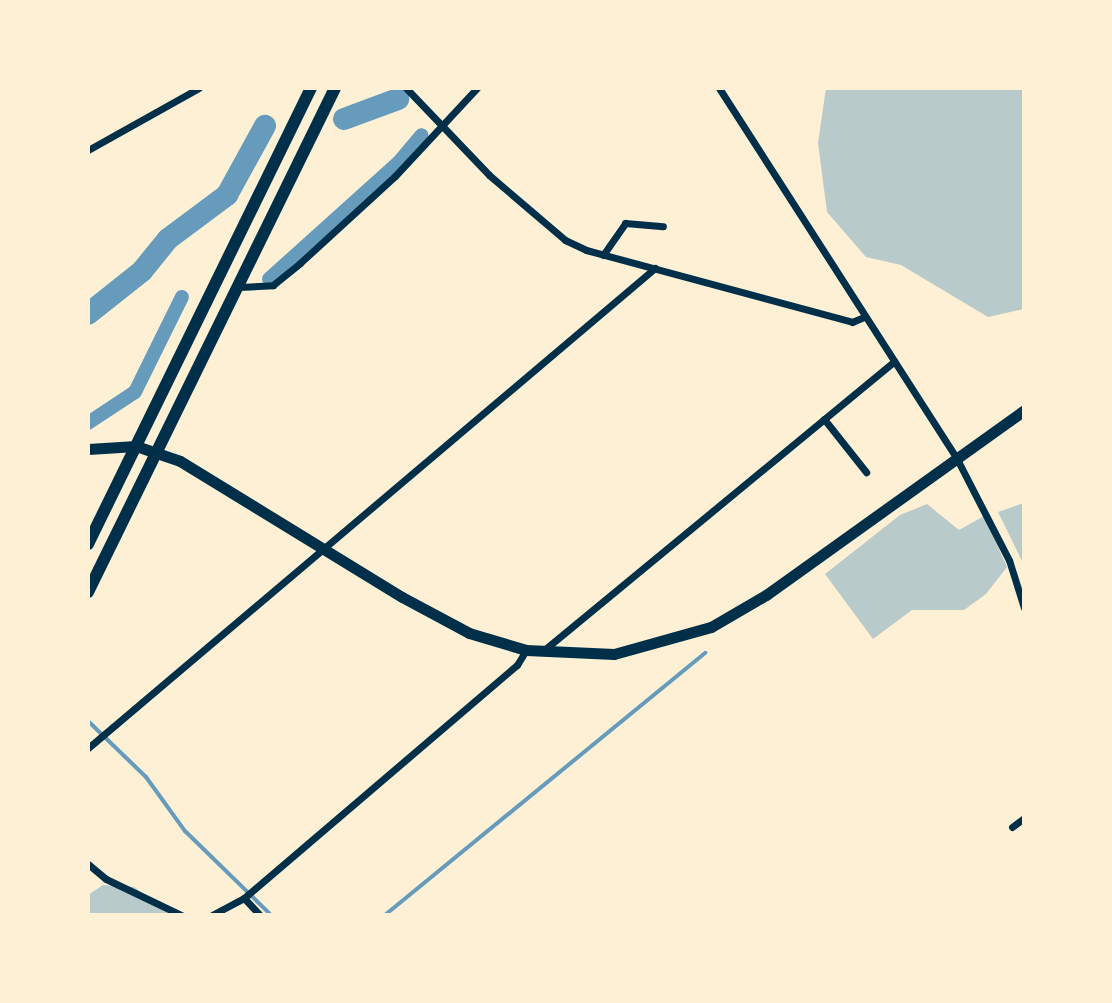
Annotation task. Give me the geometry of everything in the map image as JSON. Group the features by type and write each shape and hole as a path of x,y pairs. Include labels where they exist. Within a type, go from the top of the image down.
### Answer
{"highway":[{"path":"88,544 311,88"},
{"path":"88,592 335,88"}],"main road":[{"path":"88,449 136,446 159,451 327,549 434,616 526,650 614,654 711,627 766,595 1024,410"}],"street":[{"path":"88,150 199,88"},
{"path":"406,88 443,128 565,240 603,255 852,322 864,317"},
{"path":"239,287 273,285 443,128 477,88"},
{"path":"719,88 957,459 1012,569 1024,608"},
{"path":"603,255 625,223 663,226"},
{"path":"88,748 327,549 655,268"},
{"path":"543,652 894,361"},
{"path":"824,419 866,472"},
{"path":"1012,569 1024,572"},
{"path":"212,915 245,897 517,665 526,650"},
{"path":"1012,827 1024,818"},
{"path":"88,864 106,879 181,915"},
{"path":"245,897 260,915"}],"shaded area":[{"path":"826,88 1024,88 1024,309 988,317 901,265 866,257 827,212 818,143"},
{"path":"1024,503 1024,565 998,512"},
{"path":"927,504 959,530 984,516 1007,567 986,594 964,610 912,610 873,639 825,574 900,515"},
{"path":"103,885 134,887 173,915 88,915 88,895"}],"waterway":[{"path":"344,119 398,99"},
{"path":"88,314 142,271 168,239 227,195 265,126"},
{"path":"269,279 399,162 422,135"},
{"path":"88,423 135,392 182,297"},
{"path":"385,915 705,653"},
{"path":"88,721 146,777 185,831 271,915"}]}
